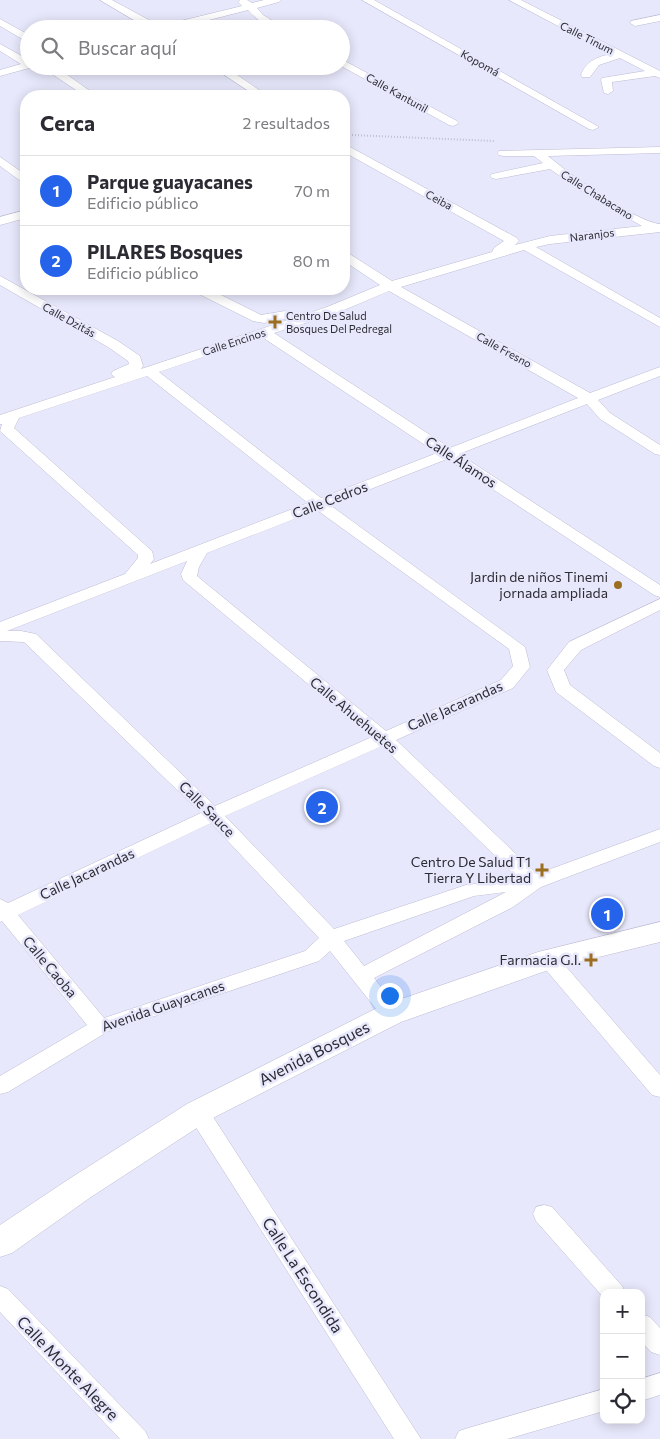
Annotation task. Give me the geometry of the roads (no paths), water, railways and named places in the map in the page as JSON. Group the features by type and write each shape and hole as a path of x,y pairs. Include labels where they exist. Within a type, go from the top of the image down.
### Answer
{"street":[{"path":"105,0 141,20"},
{"path":"238,0 250,6 265,20"},
{"path":"196,20 276,0"},
{"name":"Kopomá","path":"367,0 592,127"},
{"name":"Calle Tinum","path":"514,0 659,74"},
{"path":"636,23 660,18"},
{"path":"0,22 20,34"},
{"path":"0,48 20,60"},
{"path":"586,75 588,68 597,61 622,55"},
{"path":"0,73 20,67"},
{"name":"Calle Kantunil","path":"350,67 453,123"},
{"path":"608,91 606,80 659,74"},
{"path":"59,75 82,90"},
{"path":"230,75 254,90"},
{"name":"Ceiba","path":"350,151 513,241 499,250 497,254"},
{"path":"503,154 657,152"},
{"name":"Calle Chabacano","path":"538,154 551,165 629,216 658,229"},
{"path":"0,160 20,175"},
{"path":"496,176 551,165"},
{"path":"0,221 20,216"},
{"name":"Naranjos","path":"524,246 550,240 658,229"},
{"path":"524,246 660,323"},
{"name":"Calle Encinos","path":"142,366 190,356 332,310 390,286 524,246"},
{"name":"Calle Fresno","path":"350,260 390,286 590,398 605,416 660,451"},
{"name":"Calle Dzitás","path":"0,280 20,291"},
{"name":"Calle Dzitás","path":"26,295 113,344 142,366"},
{"path":"212,295 264,320 311,308 332,310"},
{"name":"Calle Álamos","path":"263,332 660,592"},
{"path":"130,578 146,559 146,554 10,433 6,429 6,418 68,397 74,390 136,366 142,366"},
{"name":"Calle Jacarandas","path":"2,911 383,737 507,684 522,668 517,647 318,504 142,366"},
{"name":"Calle Cedros","path":"0,628 660,371"},
{"name":"Calle Ahuehuetes","path":"200,551 195,563 189,569 189,577 383,737 534,882"},
{"path":"660,604 575,646 555,670 562,688 660,762"},
{"name":"Calle Sauce","path":"0,636 30,638 213,814 331,938 391,1014"},
{"path":"331,938 473,890 534,882 660,835"},
{"path":"362,976 506,902 534,882"},
{"name":"Calle Caoba","path":"2,911 100,1027"},
{"name":"Avenida Bosques","path":"0,1243 80,1188 198,1112 391,1014 548,959 660,932"},
{"name":"Avenida Guayacanes","path":"0,1086 100,1027 312,956 331,938"},
{"path":"548,959 660,1089"},
{"name":"Calle La Escondida","path":"198,1112 408,1439"},
{"path":"544,1214 610,1289"},
{"name":"Calle Monte Alegre","path":"0,1296 136,1439"},
{"path":"645,1328 660,1345"},
{"path":"645,1389 660,1384"},
{"path":"468,1439 600,1401"}],"place":[{"name":"Centro De Salud Bosques Del Pedregal","path":"275,322"},
{"name":"Jardin de niños Tinemi jornada ampliada","path":"618,585"},
{"name":"PILARES Bosques","path":"322,807"},
{"name":"Centro De Salud T1 Tierra Y Libertad","path":"542,870"},
{"name":"Parque guayacanes","path":"607,914"},
{"name":"Farmacia G.I.","path":"591,960"}]}
